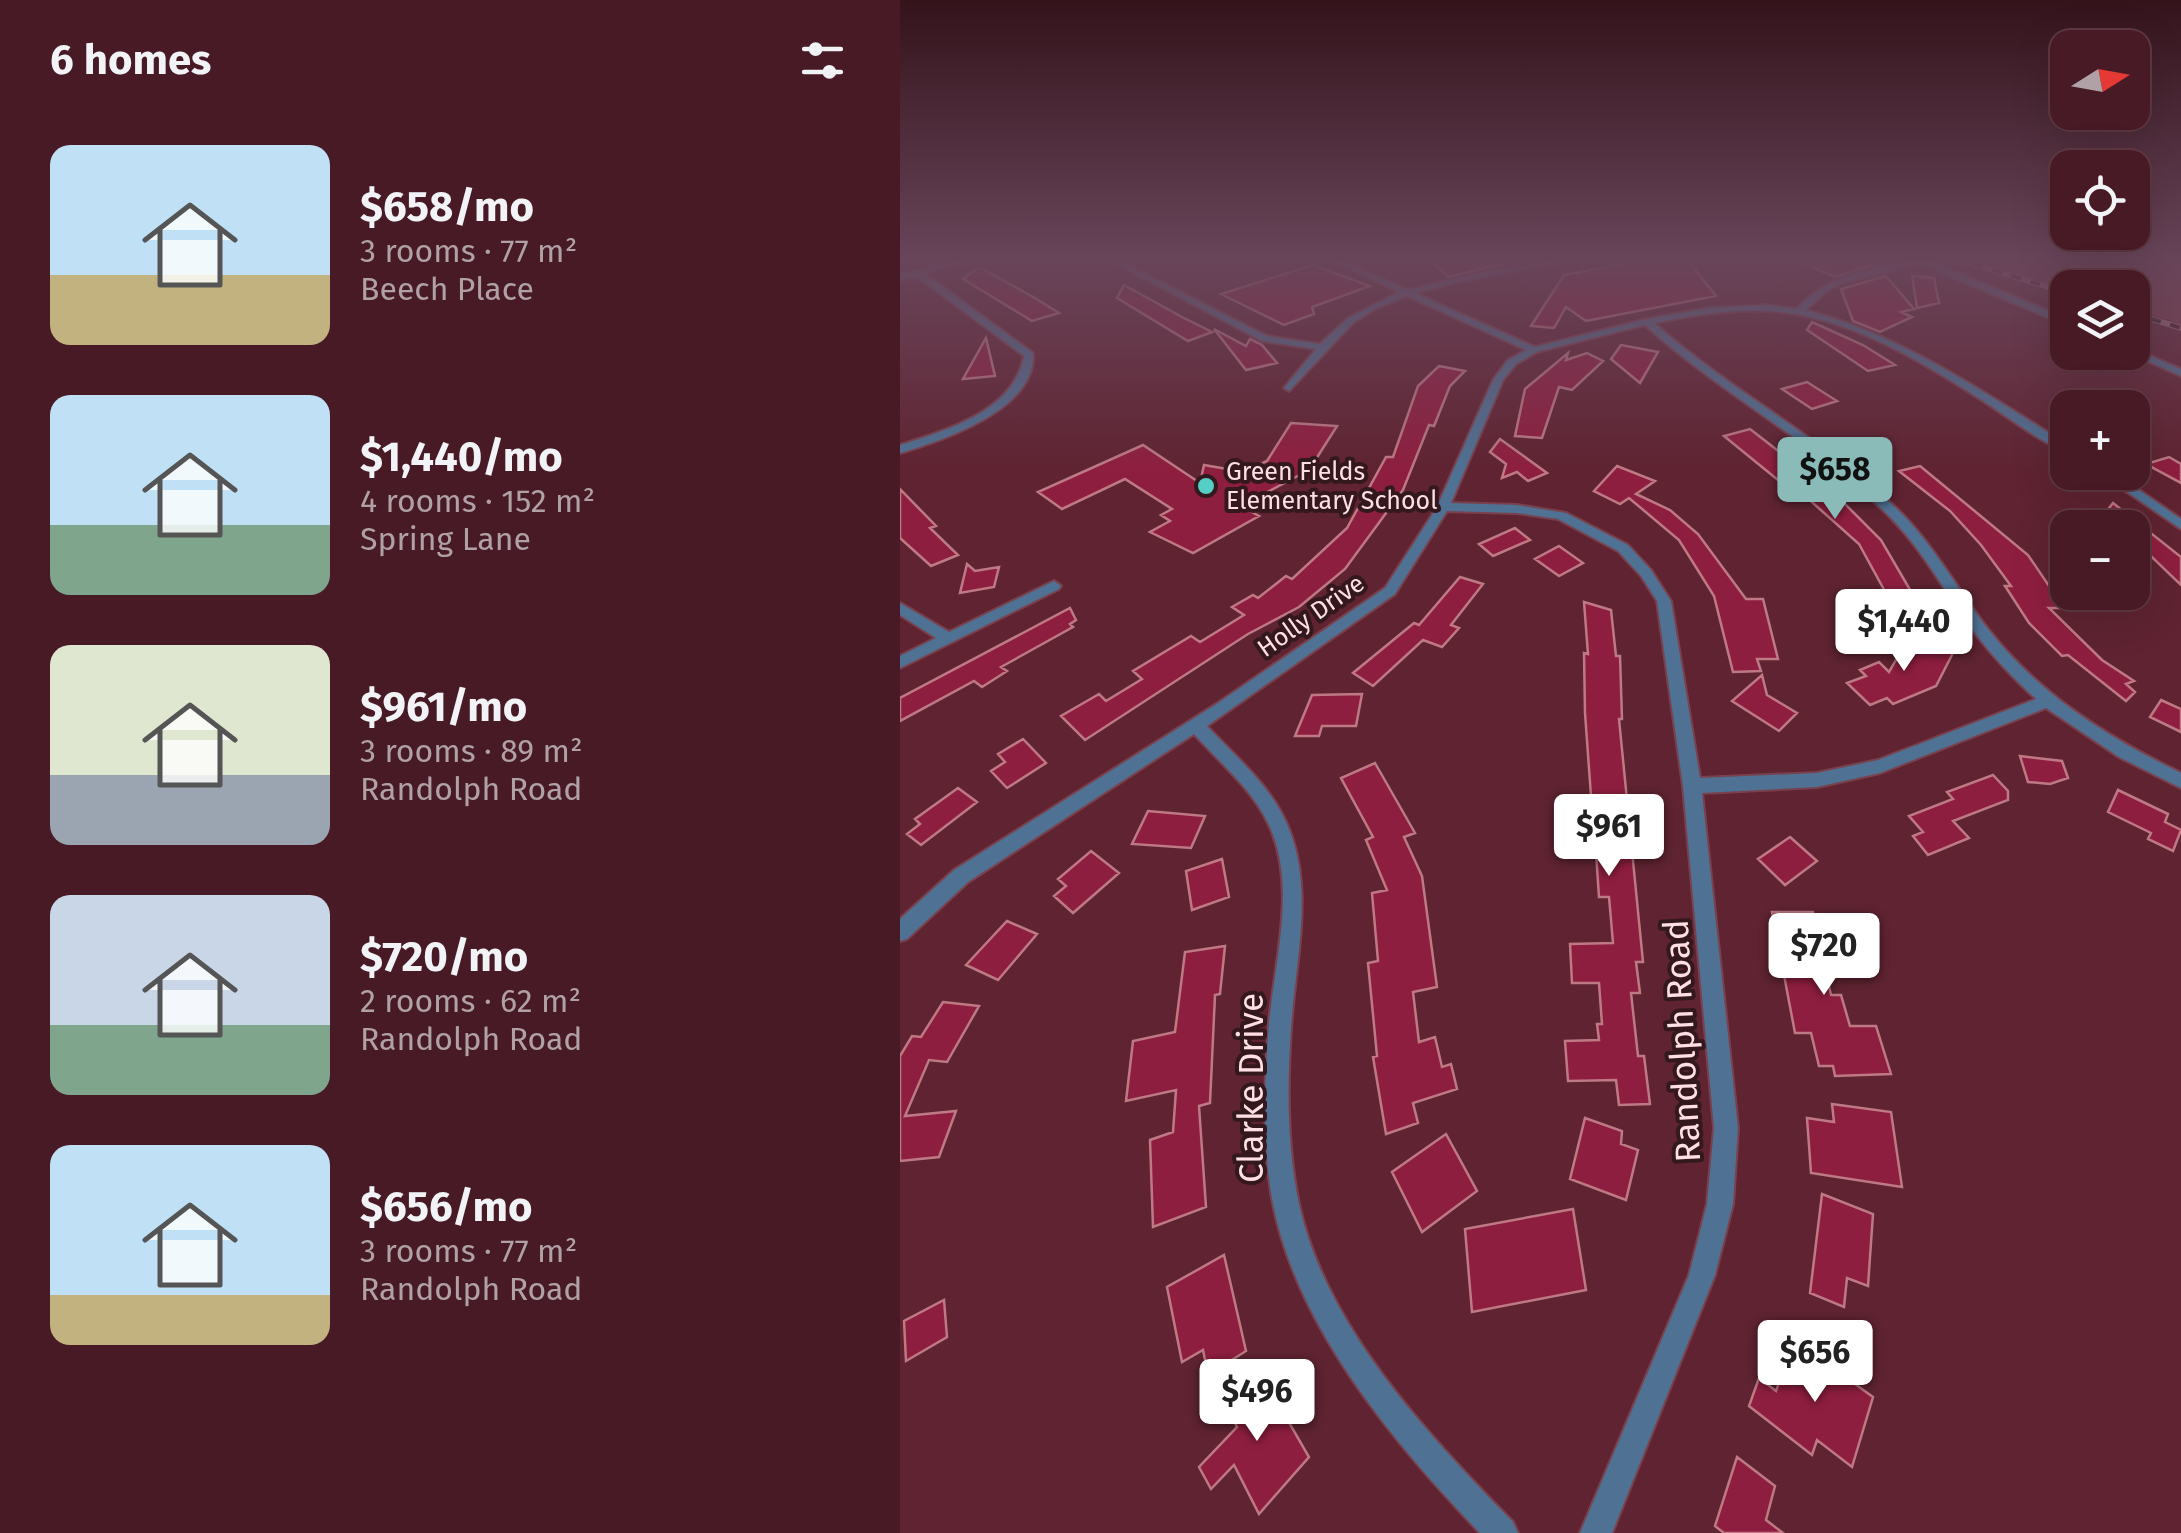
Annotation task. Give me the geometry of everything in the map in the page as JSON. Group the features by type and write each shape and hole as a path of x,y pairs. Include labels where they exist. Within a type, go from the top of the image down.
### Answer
{"street":[{"path":"900,449 956,430 988,412 1016,389 1030,365 1029,355 995,330"},
{"path":"1245,330 1265,340 1324,346"},
{"path":"1290,388 1341,330"},
{"path":"1490,330 1534,350"},
{"name":"Holly Drive","path":"900,932 961,876 1196,725 1390,590 1443,507 1498,380 1512,362 1534,350 1617,330"},
{"path":"1657,330 1893,512 1936,564 1986,637 2045,702 2134,759 2181,782"},
{"name":"Holly Drive","path":"1852,330 1882,340 2050,439"},
{"path":"2150,359 2181,372"},
{"path":"2130,490 2181,525"},
{"name":"Randolph Road","path":"1443,507 1517,508 1561,516 1624,548 1664,601 1692,786 1726,1128 1720,1204 1702,1275 1596,1533"},
{"path":"900,663 1054,586"},
{"path":"900,608 948,640"},
{"path":"1692,786 1817,780 1880,766 2045,702"},
{"name":"Clarke Drive","path":"1196,725 1268,808 1287,852 1292,906 1279,1078 1286,1205 1299,1248 1370,1377 1400,1420 1502,1533"}],"building":[{"path":"1169,330 1212,332 1188,341"},
{"path":"1214,330 1246,346 1250,339 1262,345 1277,363 1246,370"},
{"path":"1807,330 1829,330 1895,365 1868,371"},
{"path":"986,338 995,376 963,379"},
{"path":"1621,345 1658,352 1640,383 1611,359"},
{"path":"1568,353 1566,360 1587,353 1603,361 1572,390 1559,387 1542,438 1515,436 1525,389"},
{"path":"1439,366 1465,371 1450,386 1434,426 1429,425 1403,490 1345,569 1299,607 1248,634 1085,740 1061,716 1099,694 1106,701 1142,679 1133,671 1191,636 1200,642 1244,615 1232,607 1253,595 1258,598 1286,576 1292,579 1347,528 1386,457 1393,457 1418,386"},
{"path":"1807,382 1837,401 1812,409 1782,389"},
{"name":"Green Fields Elementary School","path":"1291,423 1337,426 1309,470 1241,506 1259,516 1193,553 1150,532 1170,521 1161,515 1172,509 1125,479 1062,509 1038,492 1143,445 1200,483 1204,465 1244,472 1267,461"},
{"path":"1750,429 1841,500 1881,540 1923,612 1877,616 1867,599 1888,597 1859,544 1795,487 1789,489 1724,436"},
{"path":"1500,439 1547,473 1528,481 1517,472 1502,478 1506,464 1490,452"},
{"path":"2169,457 2181,464 2181,483 2150,466 2150,463"},
{"path":"1617,466 1655,481 1636,494 1670,510 1698,534 1746,599 1763,599 1778,659 1757,659 1761,671 1733,672 1714,596 1679,540 1629,498 1620,504 1594,491"},
{"path":"1920,466 2028,555 2050,587 2050,610 2102,660 2134,681 2126,684 2135,692 2126,701 2068,655 2062,656 2029,623 2005,586 2011,586 1981,545 1950,511 1899,471"},
{"path":"900,489 936,526 930,528 958,555 931,566 900,538"},
{"path":"1515,528 1530,540 1493,556 1479,544"},
{"path":"2150,532 2181,557 2181,585 2150,555"},
{"path":"1559,546 1583,563 1559,576 1535,559"},
{"path":"967,564 975,571 999,567 994,587 960,593"},
{"path":"1460,577 1483,584 1451,625 1459,628 1442,647 1423,640 1373,686 1353,673 1414,623 1419,625"},
{"path":"1584,602 1611,610 1616,656 1620,656 1619,719 1643,962 1636,962 1640,993 1631,993 1638,1056 1644,1056 1650,1104 1619,1105 1616,1080 1568,1081 1565,1041 1599,1040 1597,1024 1602,1024 1599,983 1572,983 1570,944 1613,943 1609,897 1599,897 1595,838 1570,838 1569,810 1592,810 1585,713 1584,653 1588,654"},
{"path":"1070,608 1076,620 1070,624 1073,627 1001,667 1007,671 982,687 974,681 900,721 900,698"},
{"path":"1910,636 1953,653 1936,686 1893,704 1887,698 1870,705 1847,683 1866,676 1860,670 1879,662 1889,672"},
{"path":"1762,675 1767,695 1797,713 1779,731 1732,701"},
{"path":"1362,694 1356,726 1322,726 1319,736 1295,736 1312,695"},
{"path":"2161,700 2181,709 2181,732 2150,717"},
{"path":"1023,739 1046,763 1007,788 991,771 1005,762 998,754"},
{"path":"2020,756 2062,761 2068,778 2050,784 2028,782"},
{"path":"1375,763 1415,833 1404,837 1422,876 1437,987 1413,992 1419,1042 1435,1037 1442,1067 1451,1064 1457,1089 1413,1103 1418,1123 1386,1134 1373,1057 1377,1056 1368,963 1378,961 1372,893 1387,890 1366,840 1373,837 1341,778"},
{"path":"1993,775 2008,791 2008,800 1953,821 1969,838 1928,855 1913,836 1923,832 1909,816 1953,799 1947,792"},
{"path":"958,788 977,802 921,845 907,834 920,824 915,819"},
{"path":"2118,790 2168,814 2165,822 2181,830 2173,851 2148,839 2151,833 2108,812"},
{"path":"1148,811 1205,816 1191,848 1132,844"},
{"path":"1790,837 1817,861 1785,885 1758,859"},
{"path":"1091,851 1119,873 1073,913 1054,896 1066,886 1058,879"},
{"path":"1222,859 1229,897 1192,910 1186,871"},
{"path":"1772,912 1813,912 1816,928 1845,928 1850,950 1821,949 1831,995 1841,995 1850,1026 1876,1026 1891,1074 1835,1076 1833,1066 1819,1066 1811,1033 1795,1033"},
{"path":"1007,921 1037,934 998,980 966,965"},
{"path":"1225,946 1220,994 1215,995 1210,1103 1199,1106 1206,1207 1153,1227 1150,1140 1173,1132 1176,1090 1126,1101 1133,1041 1175,1032 1185,952"},
{"path":"943,1002 979,1006 947,1062 929,1060 905,1116 956,1111 939,1157 900,1161 900,1056 912,1036 921,1037"},
{"path":"1832,1104 1891,1112 1902,1187 1811,1173 1807,1118 1834,1122"},
{"path":"1585,1118 1622,1131 1621,1144 1638,1150 1626,1200 1570,1179"},
{"path":"1446,1134 1477,1191 1422,1232 1392,1172"},
{"path":"1822,1194 1873,1214 1868,1286 1847,1278 1844,1307 1810,1293"},
{"path":"1573,1209 1586,1290 1472,1312 1465,1229"},
{"path":"1224,1255 1246,1351 1208,1375 1203,1350 1182,1362 1167,1287"},
{"path":"944,1300 947,1337 906,1361 904,1321"},
{"path":"1794,1340 1873,1397 1852,1467 1817,1440 1812,1455 1749,1406 1759,1378 1776,1391"},
{"path":"1257,1367 1309,1457 1259,1514 1234,1465 1211,1489 1199,1467 1237,1427 1224,1401"},
{"path":"1737,1457 1775,1486 1766,1520 1783,1533 1724,1533 1715,1526"}],"place":[{"name":"Green Fields Elementary School","path":"1206,486"}]}
